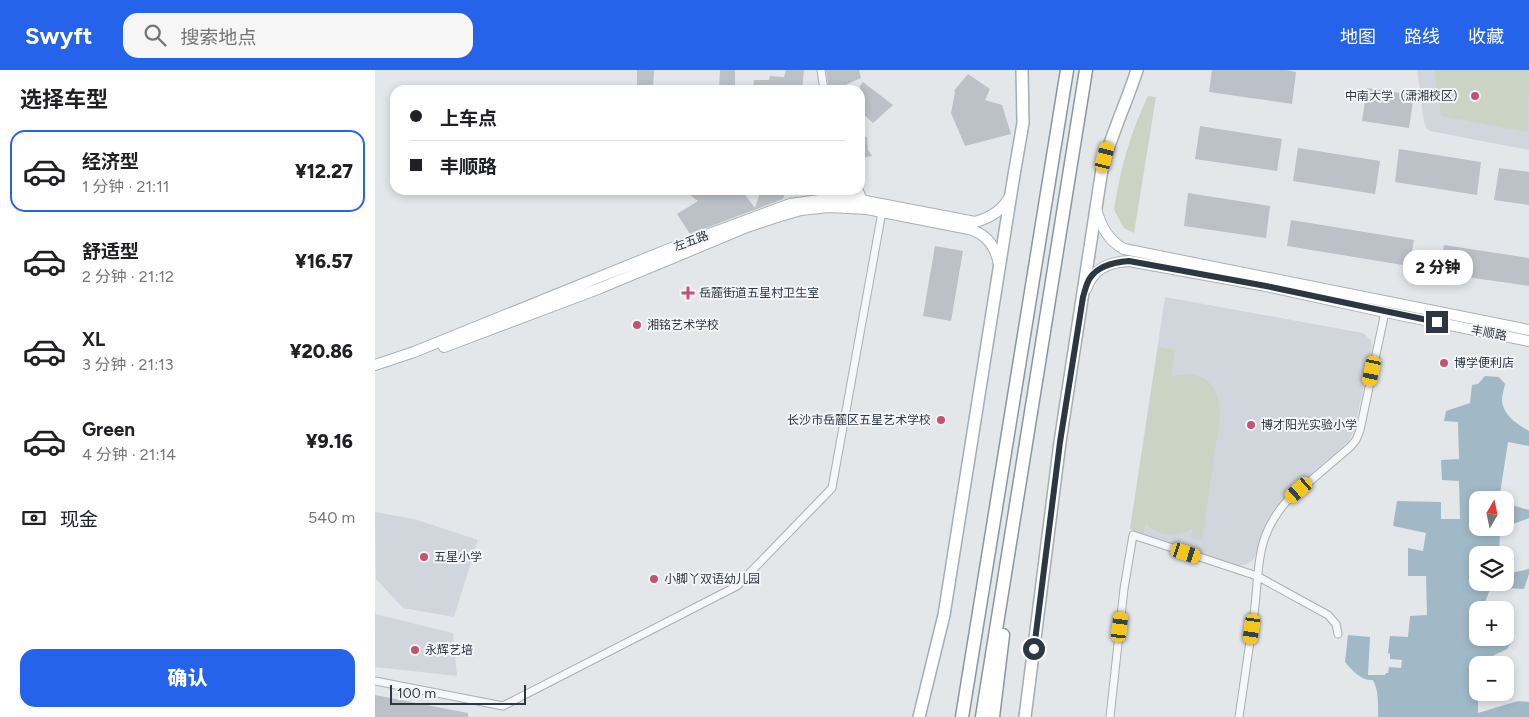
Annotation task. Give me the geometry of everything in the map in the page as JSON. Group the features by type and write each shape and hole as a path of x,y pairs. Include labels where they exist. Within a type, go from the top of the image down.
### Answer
{"highway":[{"path":"962,717 1067,70"},
{"path":"982,717 1086,70"},
{"path":"993,717 1015,540 1018,491"},
{"path":"956,717 977,621"}],"main road":[{"path":"919,717 944,615 1023,123 1021,70"},
{"path":"1132,85 1133,70"},
{"path":"1025,717 1060,442 1102,169 1108,145 1137,70"},
{"name":"左五路","path":"375,365 414,352 669,249 791,204 834,198 865,205 975,222 998,211 1010,195"},
{"name":"左五路","path":"375,372 598,288 747,227 801,210 865,205 882,212 969,229 987,238 994,248 999,266"},
{"path":"1096,208 1110,238 1124,249 1529,330"},
{"name":"丰顺路","path":"1083,297 1089,279 1096,272 1117,262 1129,261 1266,286 1529,341"}],"street":[{"path":"821,70 823,85"},
{"path":"861,195 865,205"},
{"path":"375,681 503,706 737,586 833,488 882,212"},
{"path":"1239,717 1255,610 1257,576 1266,534 1278,511 1287,501 1356,440 1360,430 1385,312"},
{"path":"1110,717 1124,589 1133,535 1257,576 1329,614 1336,624 1337,634"}],"shaded area":[{"name":"中南大学（潇湘校区）","path":"1417,70 1529,70 1529,150 1427,129 1424,122"},
{"name":"中南大学（潇湘校区）","path":"1434,70 1529,70 1528,132 1441,116"},
{"path":"1148,96 1156,97 1134,233 1124,228 1114,210 1126,152"},
{"name":"博才阳光实验小学","path":"1165,297 1363,333 1371,340 1372,347 1354,431 1348,442 1288,494 1275,508 1266,524 1258,551 1253,560 1245,565 1236,566 1224,563 1130,529"},
{"path":"1158,347 1175,350 1171,377 1192,375 1201,377 1213,387 1217,395 1220,416 1202,540 1191,538 1193,528 1174,535 1156,531 1146,523 1143,534 1130,529"},
{"name":"五星小学","path":"375,512 414,519 478,540 454,617 403,608 376,579"},
{"name":"永辉艺培","path":"375,614 453,633 457,676 375,667"}],"water":[{"path":"1485,376 1499,377 1505,384 1502,398 1503,405 1511,418 1529,431 1529,446 1508,442 1500,491 1469,491 1469,536 1500,536 1499,546 1469,546 1469,591 1489,591 1486,601 1469,601 1469,646 1509,646 1492,656 1469,656 1469,701 1478,701 1478,713 1518,701 1529,702 1529,717 1378,717 1377,693 1373,680 1361,677 1345,662 1348,635 1370,637 1368,675 1385,675 1388,673 1389,667 1401,668 1402,660 1390,659 1390,654 1388,653 1390,636 1408,637 1410,616 1427,615 1426,576 1408,576 1408,548 1423,551 1426,533 1393,526 1397,501 1441,502 1441,519 1460,519 1459,481 1442,480 1441,460 1459,459 1458,422 1444,421 1446,411 1470,403 1472,385 1478,384"},
{"path":"1514,506 1529,510 1529,518 1514,524"},
{"path":"1529,569 1529,574 1524,589 1514,588 1514,572"}],"building":[{"path":"637,70 654,70 653,85 637,85"},
{"path":"720,70 735,70 735,85 719,85"},
{"path":"786,70 804,70 802,85 754,85 754,80 769,80 770,76 784,77"},
{"path":"826,70 859,70 861,78 845,85 828,85"},
{"path":"1212,70 1286,70 1296,72 1292,104 1209,92"},
{"path":"968,74 990,89 985,100 1002,105 1011,134 965,146 951,113 954,91"},
{"path":"863,82 893,105 873,123 865,116 865,85 861,85"},
{"path":"1367,88 1414,95 1409,128 1362,121"},
{"path":"1200,126 1282,139 1277,171 1195,159"},
{"path":"865,136 867,137 868,150 872,156 865,157"},
{"path":"1298,148 1380,161 1375,194 1293,181"},
{"path":"1399,149 1481,162 1477,195 1395,182"},
{"path":"1499,168 1529,172 1529,205 1494,200"},
{"path":"1188,193 1270,206 1266,238 1184,226"},
{"path":"745,195 755,208 759,195 784,195 783,199 690,234 677,214 698,201 691,196"},
{"path":"1291,220 1414,240 1409,266 1287,246"},
{"path":"1444,245 1529,258 1529,286 1439,273"},
{"path":"935,246 963,251 951,321 923,316"},
{"path":"375,695 468,713 468,717 375,717"}],"place":[{"name":"中南大学（潇湘校区）","path":"1475,96"},
{"name":"岳麓街道五星村卫生室","path":"688,293"},
{"name":"湘铭艺术学校","path":"637,325"},
{"name":"博学便利店","path":"1444,363"},
{"name":"长沙市岳麓区五星艺术学校","path":"941,420"},
{"name":"博才阳光实验小学","path":"1251,425"},
{"name":"五星小学","path":"424,557"},
{"name":"小脚丫双语幼儿园","path":"654,579"},
{"name":"永辉艺培","path":"415,650"}],"route":[{"path":"1034,649 1060,442 1083,297 1089,279 1096,272 1117,262 1129,261 1266,286 1437,322"}]}
